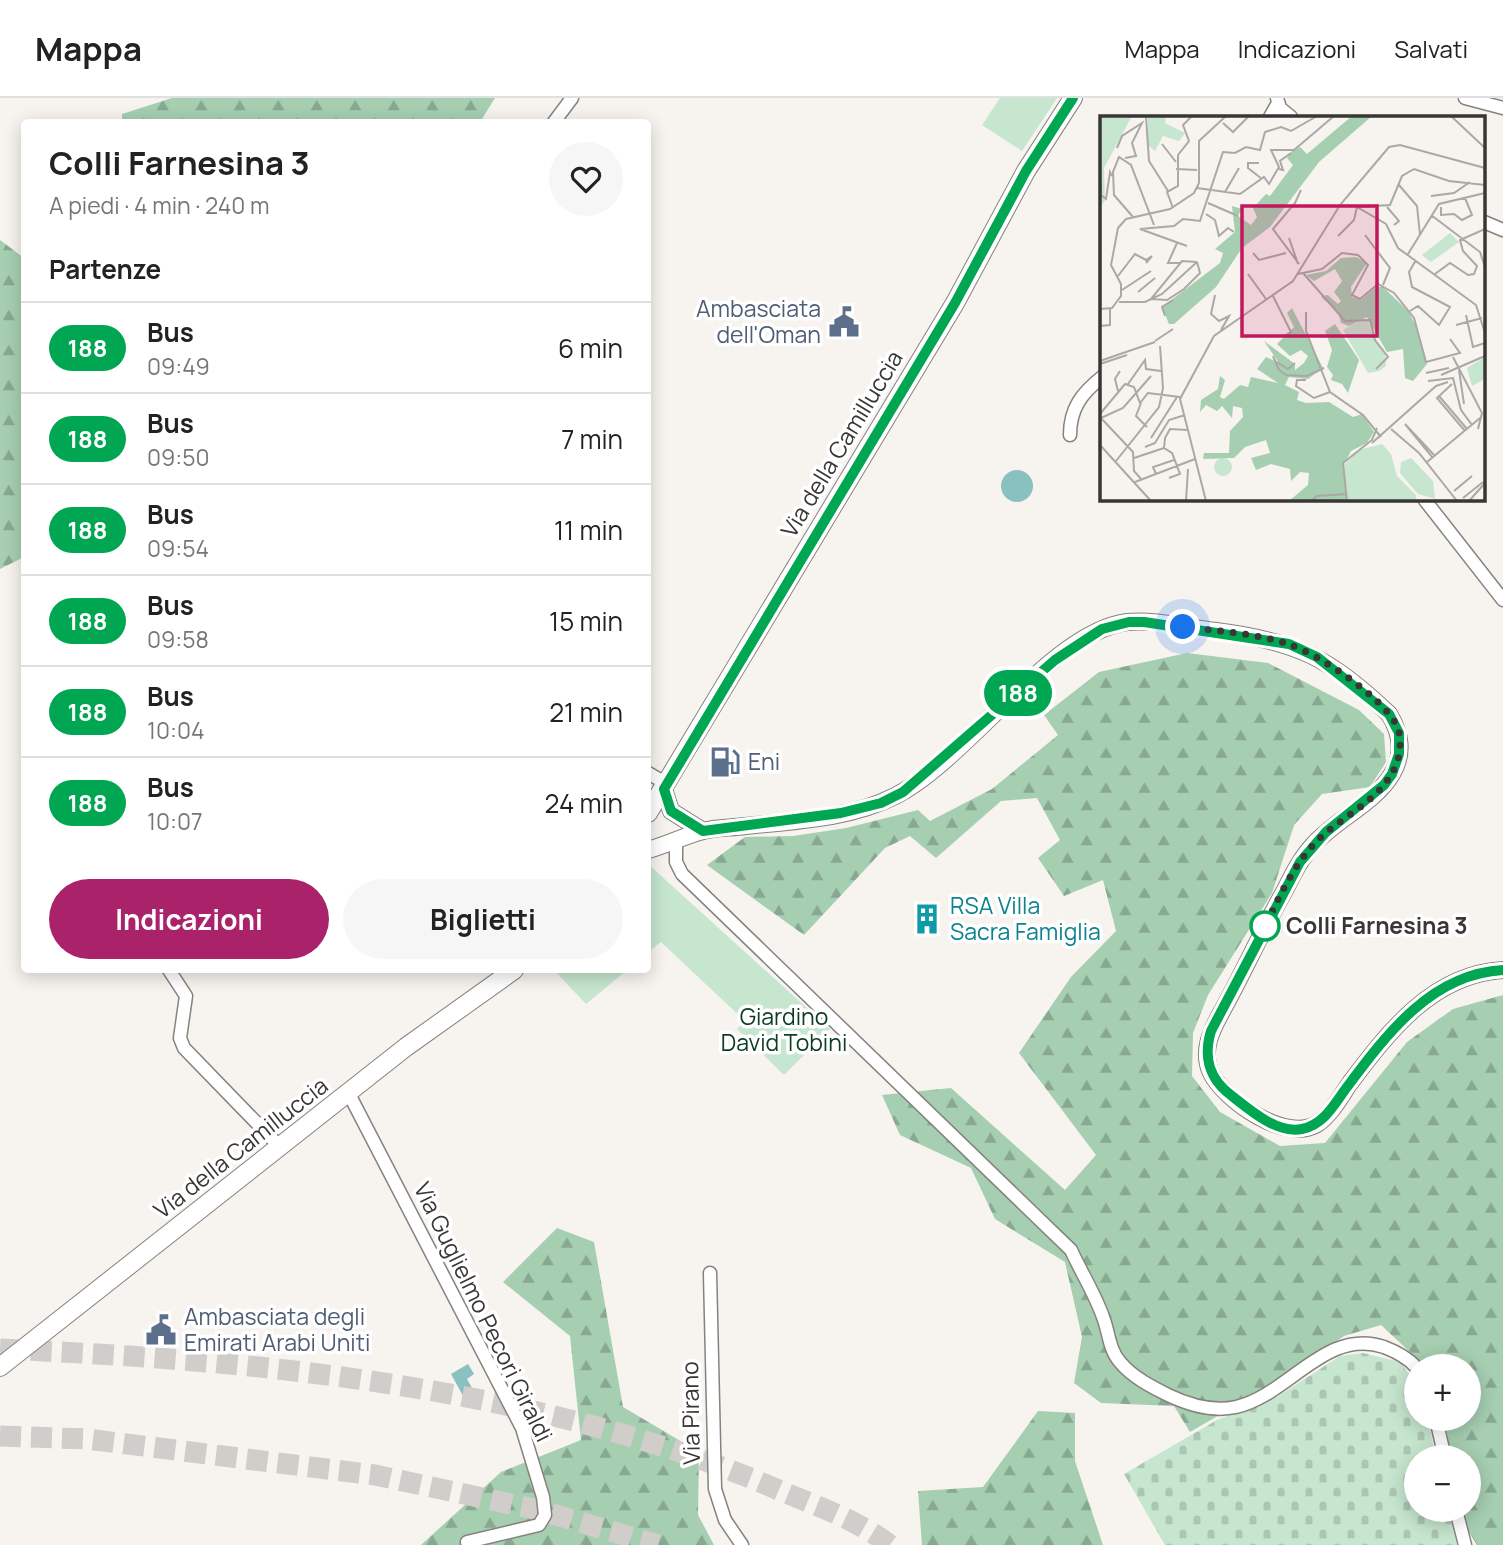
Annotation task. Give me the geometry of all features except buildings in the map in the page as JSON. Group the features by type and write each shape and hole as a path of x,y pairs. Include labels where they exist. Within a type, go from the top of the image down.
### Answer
{"main road":[{"name":"Via della Camilluccia","path":"651,808 955,303 1026,171 1073,98"},
{"name":"Via della Camilluccia","path":"0,1367 406,1047 510,973"}],"street":[{"path":"556,119 572,98"},
{"path":"1465,98 1503,108"},
{"path":"1278,101 1290,116"},
{"path":"1486,223 1503,230"},
{"path":"1070,435 1070,421 1076,403 1100,379"},
{"path":"1425,500 1503,600"},
{"path":"651,849 703,831 811,819 892,797 934,768 1055,660 1102,629 1129,622 1144,622 1271,639 1317,657 1378,704 1396,725 1399,754 1392,774 1384,785 1326,832 1300,862 1211,1031 1207,1057 1216,1082 1273,1124 1290,1130 1309,1127 1326,1116 1396,1026 1422,1000 1465,979 1503,970"},
{"path":"651,775 665,786 671,811 703,831"},
{"path":"676,842 676,862 682,874 1070,1250 1103,1316 1117,1358 1142,1380 1188,1404 1226,1408 1266,1394 1326,1354 1346,1345 1363,1343 1381,1346 1404,1356"},
{"path":"171,973 186,996 180,1038 184,1048 280,1147"},
{"name":"Via Guglielmo Pecori Giraldi","path":"349,1094 522,1428 543,1497 545,1515 539,1525 467,1542"},
{"name":"Via Pirano","path":"710,1273 715,1489 725,1520 743,1545"},
{"path":"1459,1522 1465,1545"}],"green space":[{"path":"172,98 495,98 482,119 122,119 122,114"},
{"path":"1000,98 1057,98 1022,151 982,125"},
{"path":"0,240 21,256 21,558 0,569"},
{"path":"1187,653 1268,663 1359,710 1384,734 1386,762 1370,787 1322,794 1294,825 1272,893 1208,995 1193,1033 1192,1076 1220,1112 1280,1146 1325,1143 1407,1042 1453,1009 1503,995 1503,1545 1477,1545 1463,1522 1481,1522 1481,1445 1449,1445 1447,1431 1481,1431 1481,1354 1412,1354 1381,1325 1344,1336 1280,1380 1190,1432 1174,1406 1101,1403 1074,1383 1082,1337 1065,1262 995,1219 971,1168 900,1135 882,1095 951,1088 1065,1190 1096,1155 1019,1053 1071,977 1116,931 1103,880 1064,896 1038,858 1060,840 1037,798 1001,801 936,858 910,836 885,848 804,935 707,865 745,837 793,836 846,828 918,810 930,821 992,789 1058,735 1044,715 1099,672"},
{"name":"Giardino David Tobini","path":"651,867 830,1029 784,1075 737,1029 745,1021 661,942 651,950"},
{"path":"557,973 623,973 586,1004"},
{"path":"557,1228 594,1242 623,1407 699,1452 698,1515 714,1545 421,1545 501,1472 581,1440 570,1336 503,1282"},
{"path":"1363,1353 1400,1362 1404,1368 1404,1431 1430,1431 1433,1445 1404,1445 1404,1522 1451,1522 1457,1545 1165,1545 1124,1474 1217,1420 1277,1397 1340,1356"},
{"path":"1038,1411 1075,1413 1075,1461 1103,1545 922,1545 918,1491 983,1487"}],"water":[{"path":"1017,470 1028,475 1033,486 1028,497 1017,502 1006,497 1001,486 1006,475"},
{"path":"468,1364 474,1374 467,1379 478,1399 468,1405 451,1374"}],"tunnel":[{"path":"0,1349 197,1361 298,1371 498,1403 595,1426 690,1455 837,1515 890,1545"},
{"path":"0,1436 87,1439 375,1475 539,1510 658,1545"}],"bus line":[{"name":"188","path":"1073,98 1026,171 955,303 664,789 668,807 678,817 703,831 811,819 881,803 922,778 1077,643 1088,635 1115,625 1144,622 1271,639 1317,657 1378,704 1396,725 1399,733 1399,754 1392,774 1384,785 1326,832 1300,862 1211,1031 1207,1057 1208,1066 1216,1082 1252,1111 1282,1128 1302,1129 1317,1124 1396,1026 1422,1000 1441,988 1465,979 1503,970"}],"place":[{"name":"Ambasciata dell'Oman","path":"844,322"},
{"name":"Eni","path":"725,762"},
{"name":"RSA Villa Sacra Famiglia","path":"927,919"},
{"name":"Colli Farnesina 3","path":"1265,926"},
{"name":"Ambasciata degli Emirati Arabi Uniti","path":"161,1330"}],"route":[{"path":"1183,627 1271,639 1317,657 1389,714 1399,733 1399,754 1392,774 1384,785 1312,845 1300,862 1261,936 1265,926"}]}
